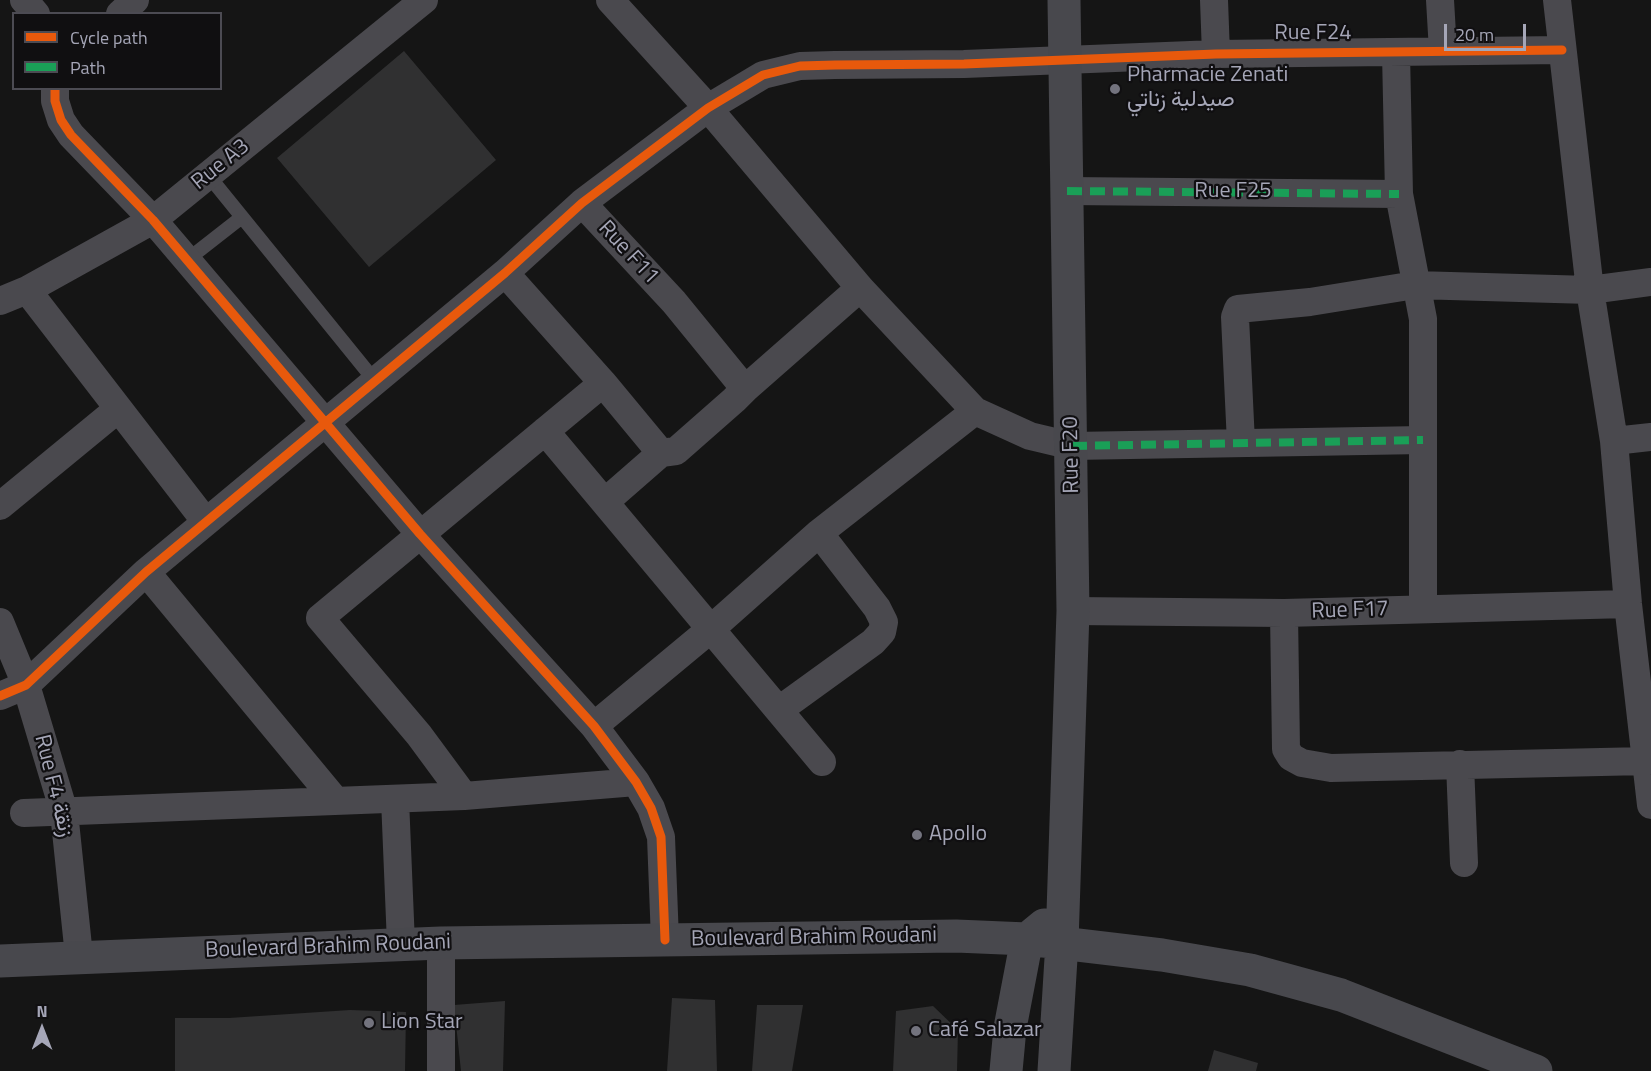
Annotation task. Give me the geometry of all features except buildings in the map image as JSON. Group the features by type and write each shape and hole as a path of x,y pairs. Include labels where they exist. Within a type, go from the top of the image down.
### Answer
{"main road":[{"name":"Rue F20","path":"1054,1071 1062,926 1073,611 1064,0"},
{"path":"1006,1071 1010,1028 1027,939 1062,926 1250,970 1341,995 1536,1071"},
{"name":"Boulevard Brahim Roudani","path":"0,961 441,943 956,936 1027,939"}],"street":[{"path":"24,0 34,12"},
{"path":"122,12 135,0"},
{"name":"Rue A3","path":"0,301 27,290 153,220 424,0"},
{"path":"610,0 708,108 860,288 975,411 1030,436 1072,446 1423,440"},
{"path":"1214,0 1216,54"},
{"path":"1440,0 1443,51"},
{"path":"1557,0 1590,290 1614,441 1628,604 1651,804"},
{"name":"Rue F24","path":"26,685 146,572 505,273 582,203 708,108 763,75 800,66 964,64 1065,58 1216,54 1562,50"},
{"path":"1396,53 1399,194 1423,319 1423,608"},
{"path":"55,90 55,101 61,120 71,135 153,220 324,424 594,726 636,782 651,808 661,837 665,940"},
{"name":"Rue F25","path":"1066,191 1399,194"},
{"name":"Rue F11","path":"582,203 674,302 745,389"},
{"path":"505,273 603,383 661,453"},
{"path":"1241,443 1235,317 1238,309 1310,302 1415,285 1590,290 1651,282"},
{"path":"606,501 661,453 676,451 860,288"},
{"path":"27,290 206,522"},
{"path":"464,796 419,735 320,618 603,383"},
{"path":"0,506 118,409"},
{"path":"594,726 712,628 819,533 975,411"},
{"path":"545,430 822,762"},
{"path":"1614,441 1651,437"},
{"path":"779,710 873,642 882,632 884,622 877,608 819,533"},
{"path":"146,572 335,800"},
{"name":"Rue F17","path":"1073,611 1284,613 1628,604"},
{"path":"1284,613 1285,739 1287,753 1302,763 1330,768 1646,761"},
{"name":"Rue F4 زنقة","path":"0,622 26,685 64,812 79,956"},
{"path":"0,696 26,685"},
{"path":"1460,764 1464,863"},
{"path":"24,813 464,796 636,782"},
{"path":"395,799 401,944"},
{"path":"441,943 441,1071"}],"lane":[{"path":"208,176 375,381"},
{"path":"187,261 242,217"}],"marked path":[{"path":"1067,191 1399,194"},
{"path":"1072,446 1423,440"}],"cycle path":[{"path":"0,696 26,685 146,572 505,273 582,203 708,108 763,75 800,66 964,64 1216,54 1562,50"},
{"path":"55,90 55,101 61,120 71,135 153,220 420,534 594,726 636,782 651,808 661,837 665,940"}],"place":[{"name":"Pharmacie Zenati صيدلية زناتي","path":"1115,89"},
{"name":"Apollo","path":"917,835"},
{"name":"Lion Star","path":"369,1023"},
{"name":"Café Salazar","path":"916,1031"}]}
